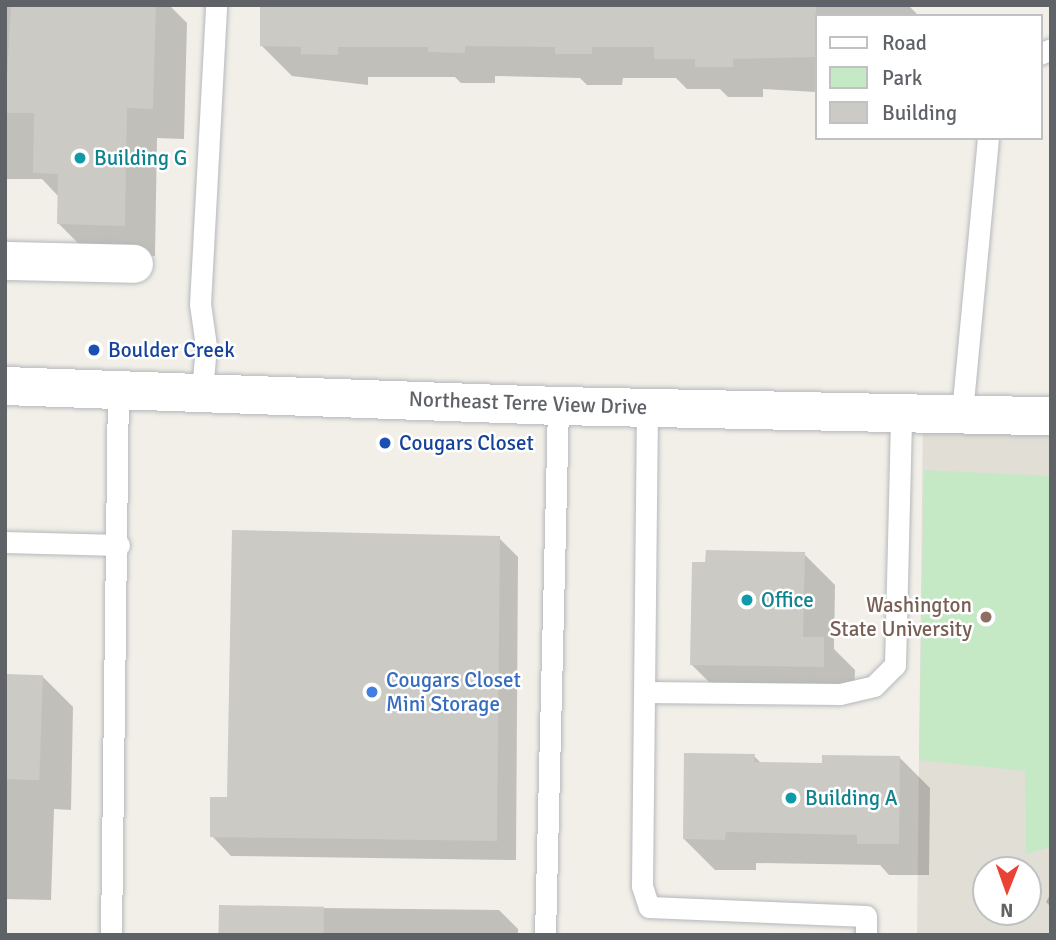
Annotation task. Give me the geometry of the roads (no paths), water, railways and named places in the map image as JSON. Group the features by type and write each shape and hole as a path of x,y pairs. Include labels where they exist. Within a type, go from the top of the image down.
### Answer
{"main road":[{"path":"5,261 134,264"},
{"name":"Northeast Terre View Drive","path":"5,386 202,391 558,406 1051,416"}],"lane":[{"path":"202,391 206,346 200,304 216,5"},
{"path":"962,413 988,140"},
{"path":"111,935 119,545 118,389"},
{"path":"545,935 558,406"},
{"path":"648,408 642,886 649,907 866,916 866,935"},
{"path":"644,692 840,694 874,687 895,666 901,413"},
{"path":"5,542 119,545"}],"place":[{"name":"Building G","path":"80,158"},
{"name":"Boulder Creek","path":"94,350"},
{"name":"Cougars Closet","path":"385,443"},
{"name":"Office","path":"747,600"},
{"name":"Washington State University","path":"986,617"},
{"name":"Cougars Closet Mini Storage","path":"372,692"},
{"name":"Building A","path":"791,798"}]}
